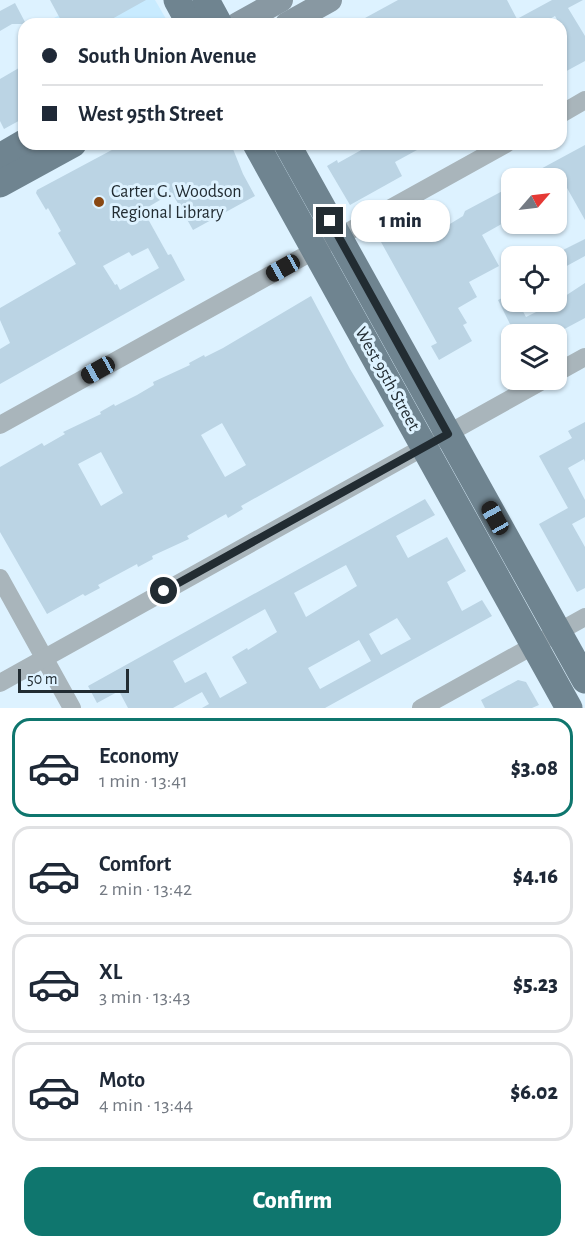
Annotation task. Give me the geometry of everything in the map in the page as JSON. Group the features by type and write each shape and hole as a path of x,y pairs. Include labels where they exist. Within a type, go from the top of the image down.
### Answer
{"main road":[{"path":"177,0 187,18"},
{"path":"206,0 216,18"},
{"path":"249,18 281,0"},
{"path":"298,18 330,0"},
{"path":"0,157 18,146"},
{"path":"0,184 62,150"},
{"name":"West 95th Street","path":"259,150 315,251 558,632 585,680"},
{"name":"West 95th Street","path":"289,150 339,237 534,645 569,708"}],"street":[{"path":"567,110 585,100"},
{"path":"0,425 495,150"},
{"path":"567,367 585,357"},
{"path":"0,683 526,390"},
{"path":"0,578 72,708"},
{"path":"421,708 585,617"}],"shaded area":[{"path":"87,0 155,0 166,18 54,18"}],"building":[{"path":"50,0 146,0 114,18 60,18"},
{"path":"398,0 507,0 516,18 365,18"},
{"path":"552,0 583,0 568,8 585,36 585,61 567,71 567,18 555,16 552,18 519,18"},
{"path":"15,3 23,18 18,18 18,24 12,24 0,31 0,11"},
{"path":"18,68 18,121 4,129 0,121 0,79"},
{"path":"585,145 585,220 567,188 567,168 542,168"},
{"path":"112,150 233,150 255,196 193,230 172,193 143,210 185,280 0,384 0,349 10,343 0,320 0,308 76,264 58,233 61,231 36,193 37,190","holes":["148,248 159,268 120,290 103,266 129,252 132,256"]},
{"path":"361,150 417,150 395,162 402,176 350,205 327,166 337,160 338,163"},
{"path":"501,192 501,224 482,235 499,266 469,282 477,297 458,308 467,323 463,325 472,341 439,360 431,346 437,343 381,242 431,213 440,230 463,216 465,211"},
{"path":"585,239 585,256 567,266 567,248"},
{"path":"585,283 585,318 567,328 567,324 510,324 504,312 523,312 526,317 536,312 567,312 567,295"},
{"path":"311,296 384,426 241,506 243,509 228,518 226,514 187,536 189,539 152,556 153,559 138,567 137,564 98,585 100,588 85,596 83,594 47,614 0,532 0,467 42,443 44,446 65,434 63,432 101,414 100,412 114,404 115,406 137,395 154,385 153,382 190,365 189,363 204,355 205,357","holes":["222,423 246,465 225,477 201,435","101,452 123,493 101,506 78,464"]},
{"path":"585,422 585,462 584,459 568,468 585,500 585,517 572,524 585,547 585,588 577,592 539,524 568,508 539,456 572,438 568,431"},
{"path":"425,499 435,515 396,536 408,558 447,537 466,571 447,582 462,611 482,600 492,616 325,708 202,708 209,704 202,692 173,708 128,708 119,691 97,703 88,686","holes":["346,565 357,586 306,617 294,593","265,609 277,632 232,657 247,683 220,698 206,672 185,683 173,661","397,618 411,639 381,655 369,634","359,640 371,661 320,689 308,668"]},
{"path":"518,680 526,682 539,705 532,708 485,708 481,700"}],"place":[{"name":"Carter G. Woodson Regional Library","path":"99,202"}],"route":[{"path":"164,591 448,434 330,221"}]}
